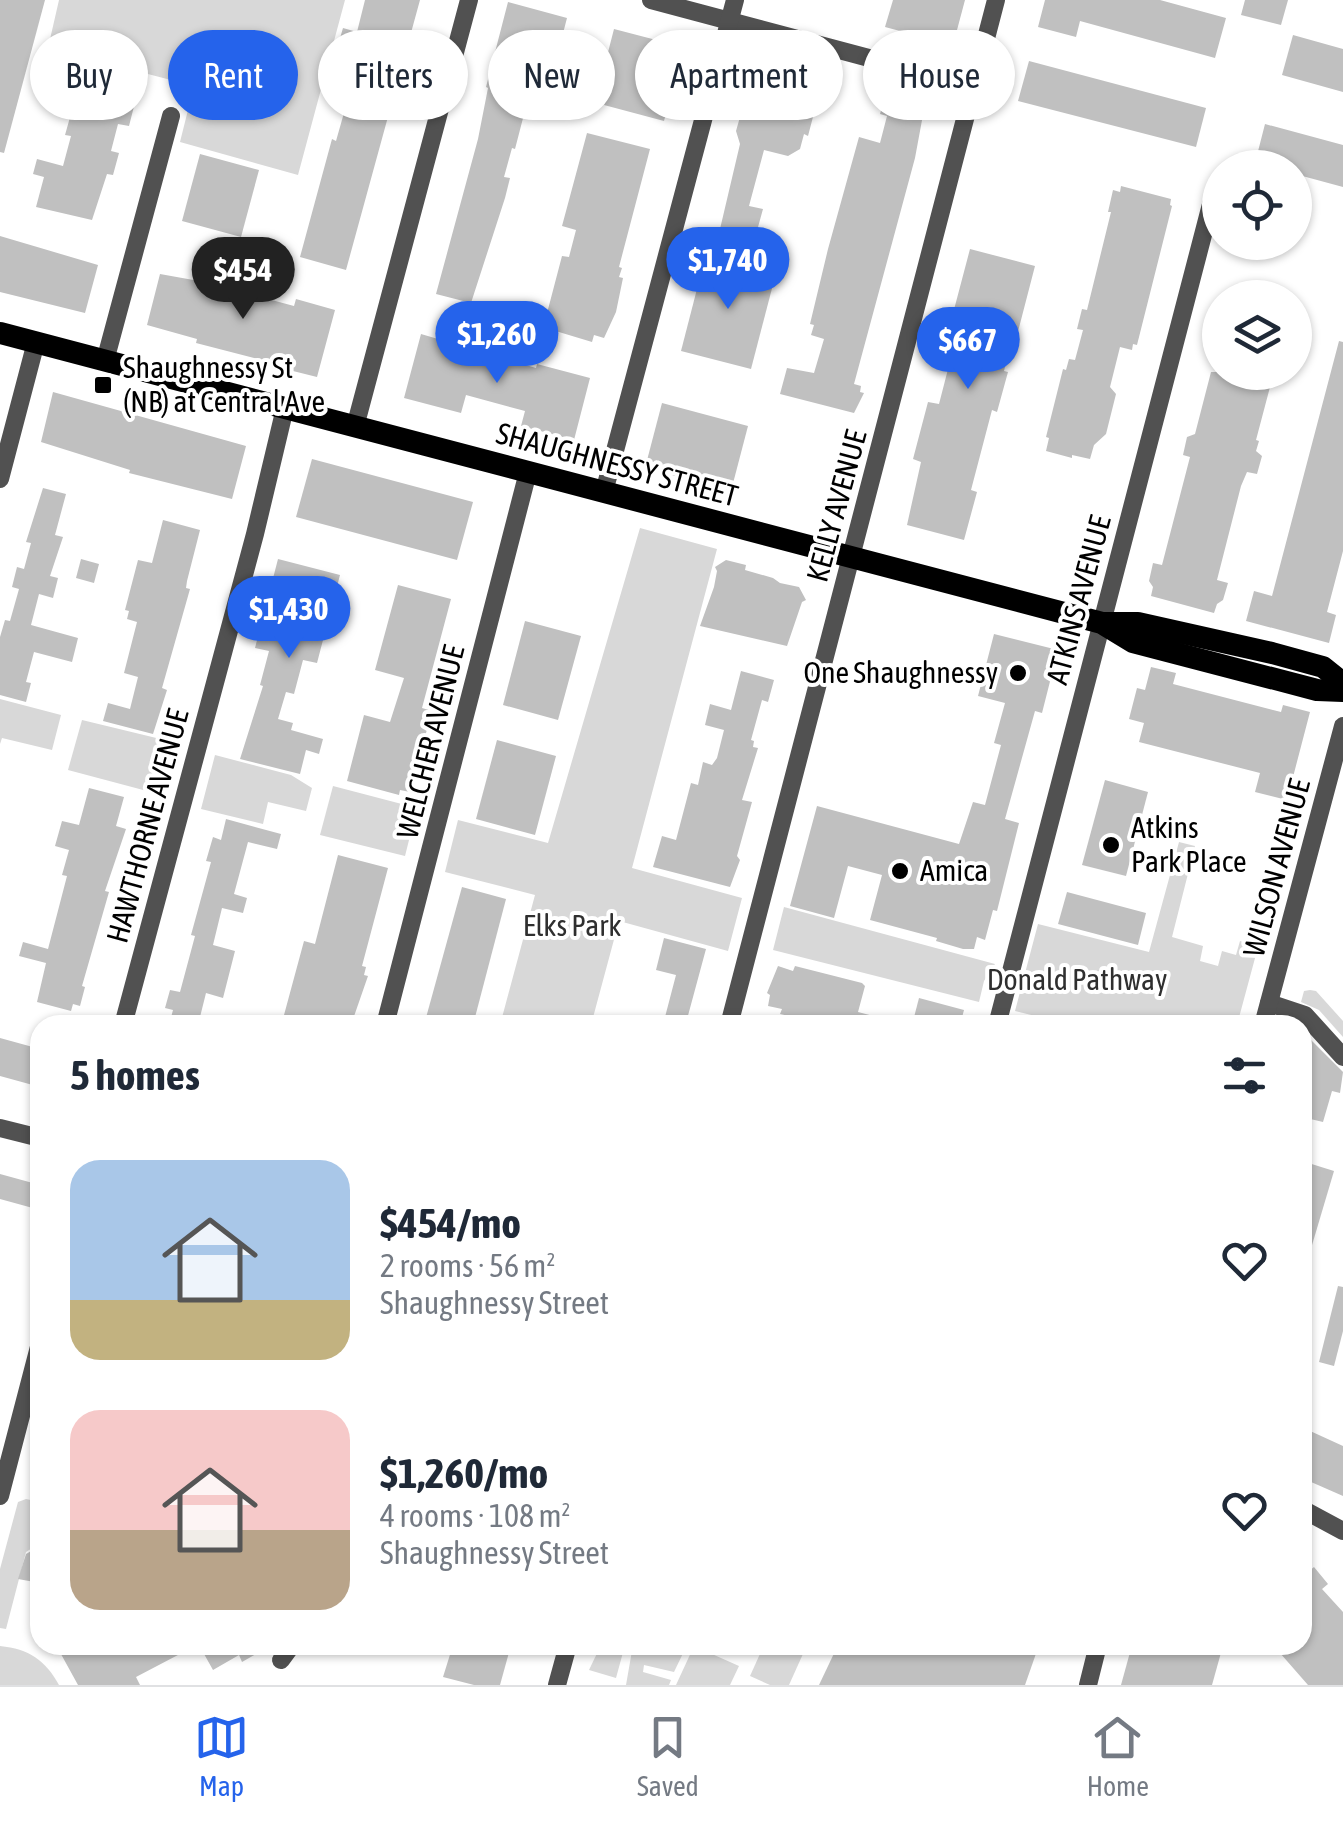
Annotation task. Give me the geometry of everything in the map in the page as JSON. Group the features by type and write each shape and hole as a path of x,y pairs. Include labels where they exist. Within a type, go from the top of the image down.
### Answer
{"main road":[{"name":"SHAUGHNESSY STREET","path":"0,333 1102,623 1133,642 1318,690 1343,687"}],"street":[{"path":"355,426 468,0"},
{"path":"651,0 863,57"},
{"path":"604,492 734,0"},
{"name":"KELLY AVENUE","path":"988,30 996,0"},
{"path":"105,361 171,120"},
{"name":"KELLY AVENUE","path":"732,1015 965,120"},
{"name":"ATKINS AVENUE","path":"1000,1015 1202,239"},
{"path":"0,480 36,342"},
{"name":"HAWTHORNE AVENUE","path":"126,1015 285,408"},
{"name":"WELCHER AVENUE","path":"388,1015 528,472"},
{"name":"WILSON AVENUE","path":"1266,1015 1343,726"},
{"path":"1269,1003 1305,1015"},
{"path":"1312,1023 1343,1057"},
{"path":"0,1128 30,1136"},
{"path":"0,1496 30,1381"},
{"path":"1312,1514 1343,1531"},
{"path":"557,1685 565,1655"},
{"path":"1088,1685 1096,1655"}],"green space":[{"path":"59,0 345,0 337,30 318,30 318,101 298,175 180,142 186,120 298,120 298,30 168,30 168,79 148,74 148,30 52,30"},
{"name":"Elks Park","path":"640,528 717,549 632,868 742,898 728,951 619,921 594,1015 503,1015 535,895 445,872 458,820 548,843"},
{"path":"0,699 61,715 52,750 2,738 0,744"},
{"path":"82,720 177,743 162,795 68,770"},
{"path":"215,755 291,775 312,788 306,811 268,802 263,824 201,809"},
{"path":"333,786 417,808 405,856 320,835"},
{"name":"Donald Pathway","path":"1179,842 1195,846 1172,937 1203,946 1200,961 1218,966 1222,951 1236,955 1240,941 1258,947 1240,1015 1031,1015 1015,1011 1038,924 1149,952"},
{"name":"Donald Pathway","path":"784,907 995,964 984,981 979,1002 773,950"},
{"path":"1304,991 1316,991 1343,1021 1343,1037 1319,1010 1301,1002"},
{"path":"30,1500 30,1549 26,1552 6,1629 0,1628 0,1569 18,1502"},
{"path":"0,1646 35,1657 59,1685 0,1685"},
{"path":"596,1655 622,1655 616,1678 589,1670"},
{"path":"631,1655 682,1655 674,1672 644,1665 643,1672 671,1680 669,1685 626,1685"},
{"path":"690,1655 714,1655 739,1666 730,1685 676,1685"},
{"path":"759,1655 802,1655 789,1685 770,1685 750,1676"}],"building":[{"path":"0,0 45,0 37,30 30,30 30,56 4,153 0,152"},
{"path":"365,0 420,0 412,30 358,30"},
{"path":"893,0 965,0 957,30 885,27"},
{"path":"1045,0 1160,0 1226,18 1215,58 1080,21 1076,37 1038,27"},
{"path":"1245,0 1288,0 1281,25 1241,15"},
{"path":"508,2 567,18 564,30 501,30"},
{"path":"614,30 635,34 635,113 615,108"},
{"path":"1293,35 1343,49 1343,92 1282,75"},
{"path":"1029,61 1206,108 1196,147 1018,101"},
{"path":"488,88 488,120 523,120 504,177 510,178 505,198 471,303 436,294"},
{"path":"69,120 131,120 129,126 118,124 111,151 119,153 113,175 107,174 92,220 36,207 44,177 33,174 37,159 63,166 71,136 65,135"},
{"path":"342,120 387,120 346,270 300,257 332,139 336,141"},
{"path":"739,120 812,120 800,149 788,156 764,150 749,206 763,209 755,238 720,229 740,144 736,131"},
{"path":"886,120 922,120 854,384 861,386 860,392 864,393 854,413 780,394 787,368 814,373 824,339 811,335 814,325 810,324 859,137 880,143"},
{"path":"1265,124 1343,145 1343,187 1312,179 1312,150 1258,150"},
{"path":"587,133 650,149 619,267 619,277 623,278 616,312 604,338 594,335 592,342 549,329 552,319 546,317 562,256 569,257 576,230 562,226"},
{"path":"200,154 259,170 241,237 182,221"},
{"path":"1121,186 1171,199 1172,206 1137,345 1133,344 1132,350 1120,347 1110,387 1116,394 1106,434 1094,445 1090,459 1072,458 1046,451 1046,437 1063,369 1066,370 1069,359 1075,360 1083,330 1077,329 1082,309 1087,310 1113,190 1120,192"},
{"path":"0,236 98,265 85,313 0,292"},
{"path":"970,249 1035,266 1014,347 1010,346 1004,371 1008,372 997,412 992,410 971,490 977,492 964,540 907,525 921,462 913,459 928,402 939,404 955,342 946,340"},
{"path":"706,254 776,273 751,369 681,351"},
{"path":"160,274 210,283 212,276 255,288 253,295 294,306 296,299 335,310 317,377 147,325"},
{"path":"421,334 536,368 537,364 590,378 574,440 521,426 525,411 466,395 461,413 404,398"},
{"path":"1339,341 1343,342 1343,551 1327,612 1336,615 1329,643 1246,621 1254,591 1272,596"},
{"path":"1206,390 1269,390 1256,440 1256,451 1262,456 1257,474 1247,472 1241,486 1217,580 1228,583 1214,613 1151,596 1153,587 1149,581 1153,563 1162,565 1190,457 1183,455 1187,437 1195,434"},
{"path":"53,392 246,446 232,499 129,473 130,470 41,442"},
{"path":"662,403 748,426 731,491 645,468"},
{"path":"312,459 473,502 457,560 296,517"},
{"path":"43,488 66,494 55,535 63,537 50,576 58,578 53,598 39,594 31,625 78,638 72,662 34,652 26,682 31,683 26,702 0,695 0,637 5,620 10,621 19,589 12,587 17,567 24,569 31,543 26,542"},
{"path":"163,520 200,530 187,581 186,588 190,589 162,688 167,690 153,734 103,721 108,703 130,709 138,677 124,673 137,622 127,619 129,611 125,610 138,560 152,563"},
{"path":"81,559 99,564 94,583 76,578"},
{"path":"278,559 340,575 317,663 303,660 294,694 286,692 278,719 293,723 291,730 323,739 319,754 306,750 300,774 240,759 263,686 260,685 269,651 255,648"},
{"path":"726,560 799,587 806,600 787,646 700,626 714,587 715,567"},
{"path":"398,585 451,599 422,708 432,711 410,792 400,790 399,795 347,781 364,715 390,722 404,678 375,670"},
{"path":"525,621 581,636 558,720 503,705"},
{"path":"994,634 1058,650 1042,713 1035,711 1005,819 1019,823 997,911 993,910 985,940 977,937 974,949 963,949 870,920 882,875 848,866 834,918 790,906 817,806 959,844 973,802 985,805 1001,745 994,743 1005,703 978,696"},
{"path":"1151,667 1176,673 1173,684 1281,712 1283,705 1310,712 1287,800 1255,792 1260,773 1139,742 1144,723 1129,719 1137,688 1145,690"},
{"path":"741,671 774,680 768,702 762,700 751,740 753,747 758,748 742,800 752,802 730,887 653,867 662,836 676,840 691,783 698,785 703,762 712,765 717,758 724,730 705,725 710,704 731,710"},
{"path":"497,740 556,756 535,835 476,819"},
{"name":"Atkins Park Place","path":"1105,780 1148,792 1126,876 1082,865"},
{"path":"89,788 124,797 116,826 126,829 105,891 109,892 80,1006 73,1004 71,1011 37,1002 46,963 19,956 23,942 48,949 67,876 62,875 69,850 55,846 62,821 79,825"},
{"path":"226,819 281,834 277,849 248,842 234,894 247,898 243,913 222,908 213,945 235,951 223,998 206,993 200,1015 172,1015 173,1010 165,1008 170,990 180,992 211,862 206,861 213,837 221,840"},
{"path":"338,855 388,868 362,966 368,976 354,1015 284,1015 304,941 315,944"},
{"path":"462,887 506,899 476,1015 427,1015"},
{"path":"1067,892 1146,913 1138,945 1058,924"},
{"path":"664,938 706,949 688,1015 666,1015 676,975 656,970"},
{"path":"778,966 793,971 795,966 862,983 865,986 858,1012 870,1015 784,1015 780,1014 782,1009 768,1006 767,993"},
{"path":"919,998 964,1010 963,1015 915,1015"},
{"path":"0,1038 30,1046 30,1084 0,1076"},
{"path":"1312,1041 1343,1072 1340,1093 1332,1091 1323,1122 1312,1119"},
{"path":"1312,1164 1334,1171 1312,1245"},
{"path":"0,1174 30,1182 30,1207 0,1199"},
{"path":"1338,1286 1343,1287 1343,1331 1334,1366 1319,1362"},
{"path":"1312,1432 1343,1446 1343,1496 1312,1482"},
{"path":"30,1552 30,1581 18,1579"},
{"path":"1312,1569 1328,1584 1322,1589 1343,1612 1343,1685 1308,1685 1282,1655 1312,1655"},
{"path":"62,1655 178,1655 136,1677 140,1685 78,1685"},
{"path":"205,1655 239,1655 213,1670"},
{"path":"450,1655 508,1655 500,1685 474,1685 443,1677"},
{"path":"833,1655 1036,1655 1025,1685 819,1685"},
{"path":"1129,1655 1220,1655 1212,1685 1121,1685"}],"place":[{"name":"Shaughnessy St (NB) at Central Ave","path":"103,385"},
{"name":"One Shaughnessy","path":"1018,673"},
{"name":"Atkins Park Place","path":"1111,845"},
{"name":"Amica","path":"900,871"}]}
